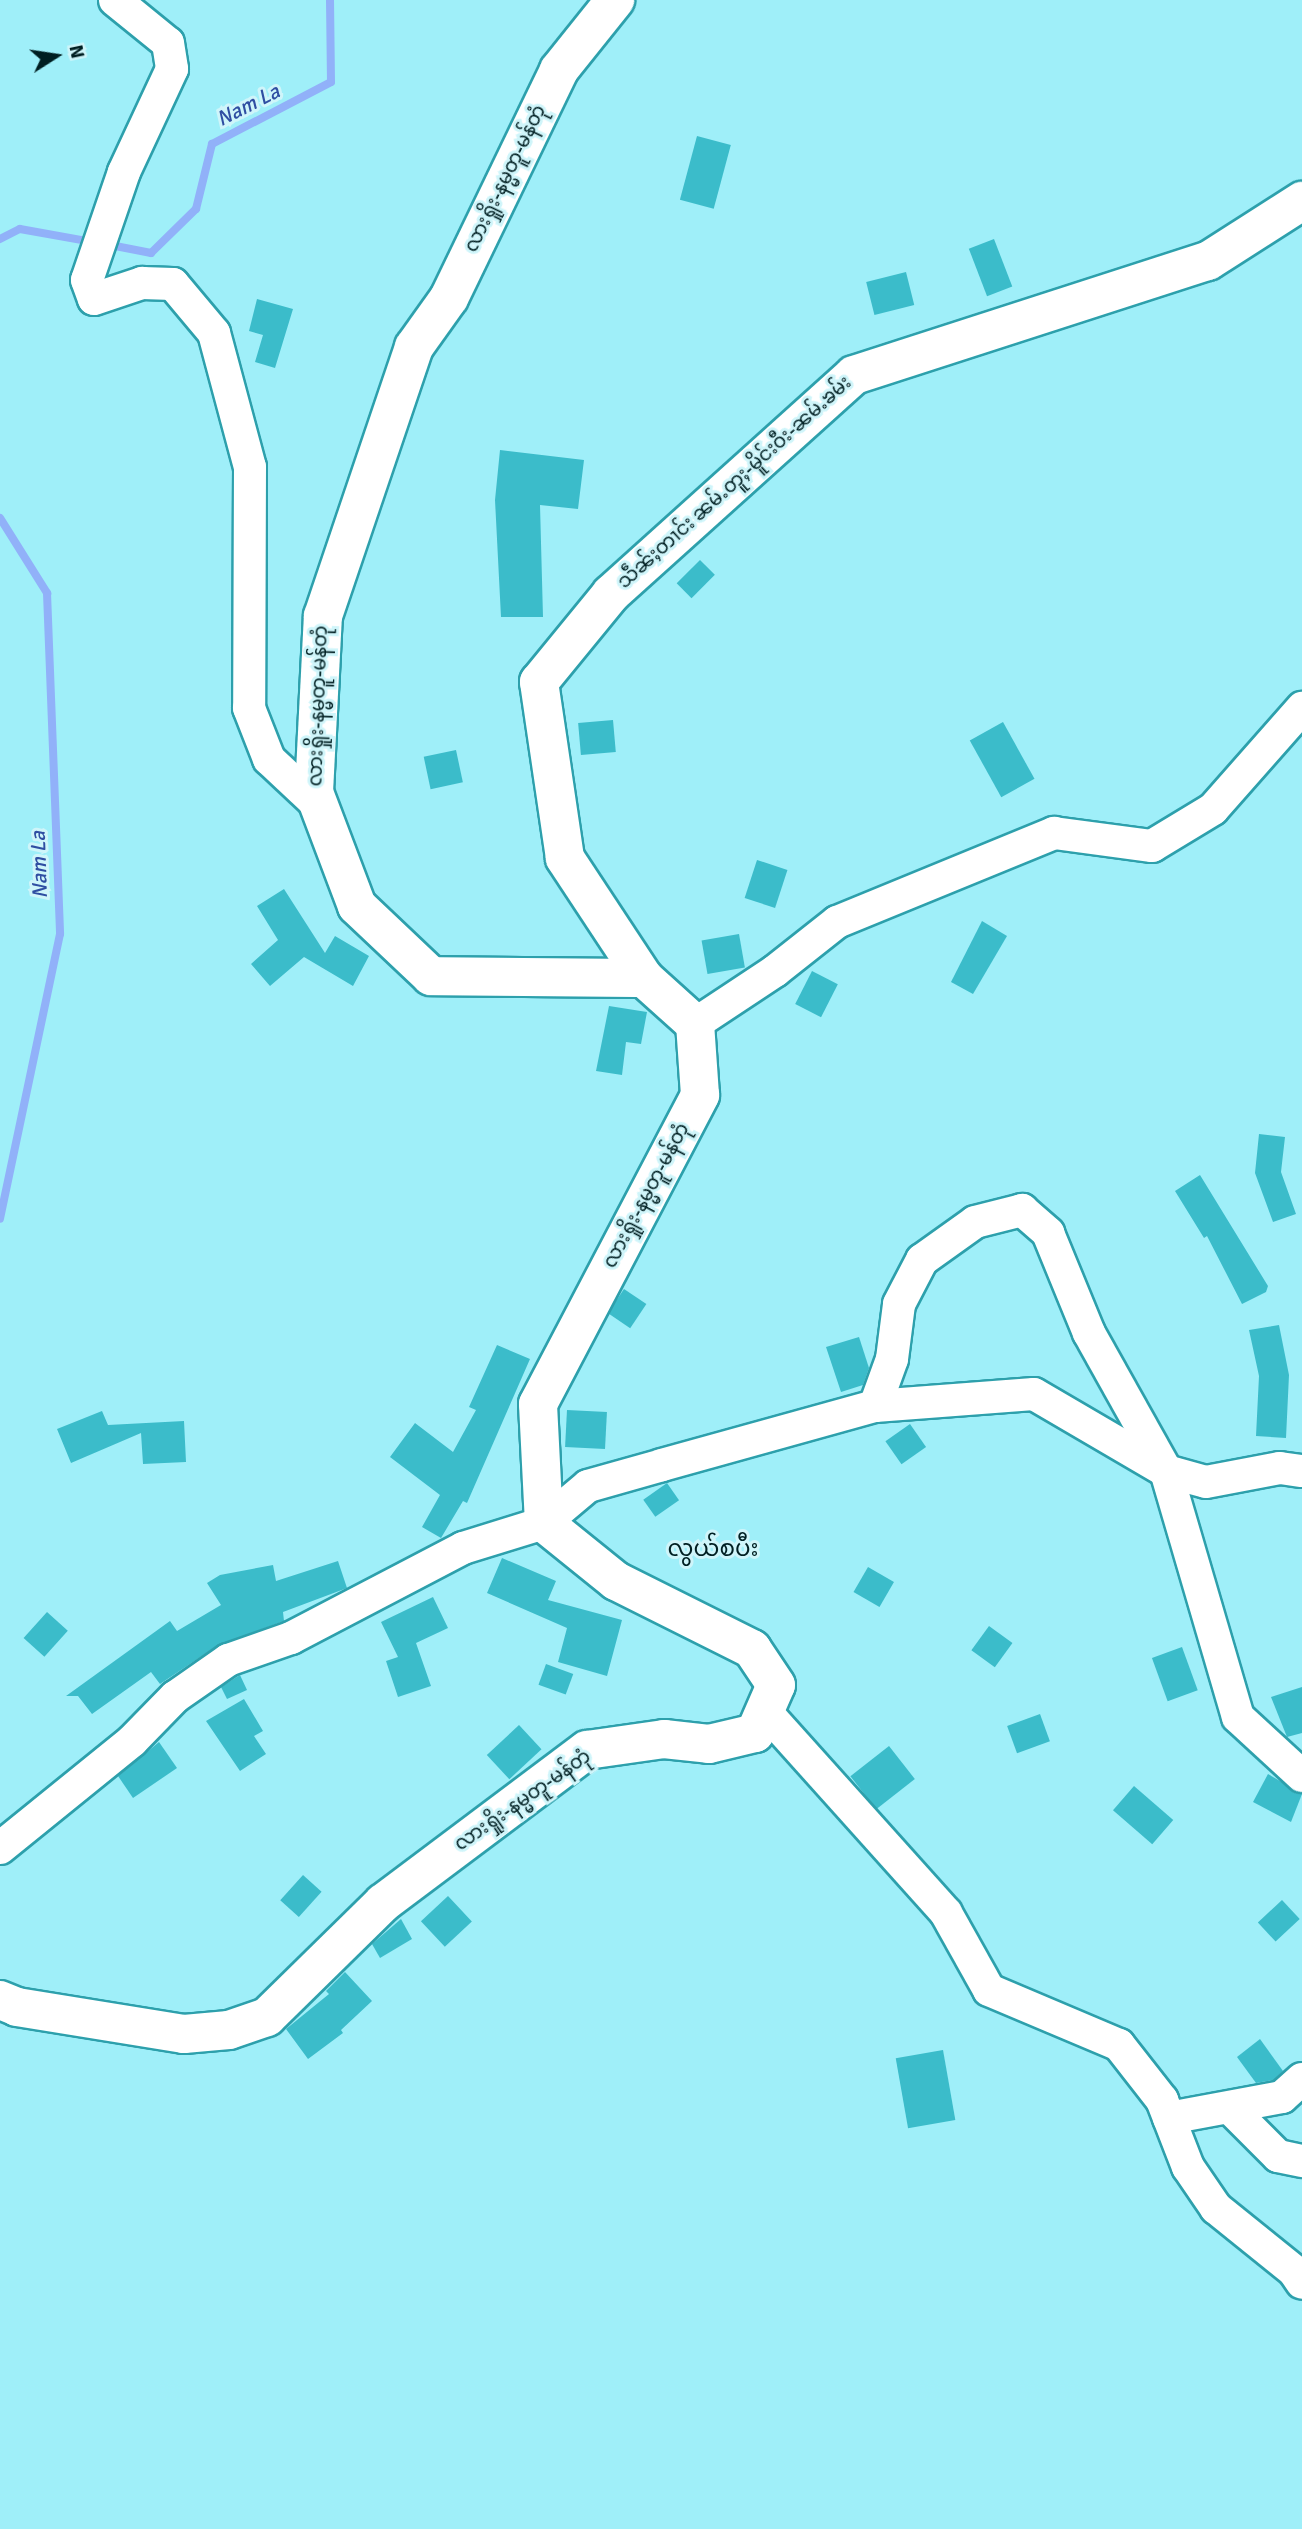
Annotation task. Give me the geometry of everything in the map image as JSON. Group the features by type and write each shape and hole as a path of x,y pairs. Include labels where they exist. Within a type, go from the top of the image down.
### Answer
{"main road":[{"name":"လားရှိုး-နမ္မတူ-မန်တုံ","path":"615,0 559,70 449,298 414,347 323,616 314,792 357,906 431,976 644,978"},
{"name":"သဵၼ်ႈတၢင်း ၼမ်ႉတူႈ-မိူင်းဝီး-ၼမ်ႉၶမ်း","path":"644,978 565,858 538,682 611,594 854,375 1208,261 1302,201"},
{"path":"644,978 695,1024"},
{"name":"လားရှိုး-နမ္မတူ-မန်တုံ","path":"0,2000 17,2007 184,2034 229,2030 267,2017 383,1903 587,1750 664,1739 709,1744 755,1733 776,1685 752,1649 615,1581 544,1522 538,1405 700,1095 695,1024"}],"street":[{"path":"115,0 168,43 172,69 112,210 88,280 94,299 142,283 173,284 214,333 250,467 249,708 269,759 319,806"},
{"path":"695,1024 775,971 837,922 1054,833 1152,846 1213,809 1302,708"},
{"path":"875,1406 892,1359 899,1304 922,1260 975,1222 1022,1210 1048,1233 1089,1333 1166,1471 1238,1717 1302,1776"},
{"path":"0,1848 132,1741 175,1697 228,1660 291,1638 463,1548 544,1522 588,1486 875,1406 1034,1394 1166,1471 1206,1482 1280,1468 1302,1471"},
{"path":"765,1711 946,1913 989,1990 1119,2045 1162,2100 1188,2167 1216,2208 1294,2271 1302,2283"},
{"path":"1169,2118 1232,2110 1282,2097 1302,2079"},
{"path":"1232,2110 1278,2157 1302,2161"}],"building":[{"path":"697,136 731,145 714,209 680,200"},
{"path":"994,239 1012,287 987,296 969,249"},
{"path":"906,272 914,305 874,315 866,282"},
{"path":"257,299 293,309 275,368 255,362 263,335 249,331"},
{"path":"500,450 584,460 578,509 540,505 543,617 501,617 495,500"},
{"path":"700,560 715,575 692,598 677,583"},
{"path":"613,720 616,752 581,755 578,723"},
{"path":"1003,722 1035,779 1001,797 970,740"},
{"path":"456,750 463,782 431,789 424,757"},
{"path":"757,860 787,870 775,908 745,898"},
{"path":"284,889 325,953 335,936 369,956 353,986 304,957 270,986 251,964 278,940 257,906"},
{"path":"982,921 1007,936 973,994 951,982"},
{"path":"739,934 745,967 707,974 702,941"},
{"path":"812,971 838,984 821,1017 795,1004"},
{"path":"609,1006 647,1012 641,1044 626,1042 622,1075 596,1071"},
{"path":"1259,1134 1285,1137 1281,1172 1296,1214 1273,1222 1255,1173"},
{"path":"1200,1175 1268,1286 1266,1292 1242,1304 1207,1236 1204,1238 1175,1191"},
{"path":"624,1289 646,1304 630,1328 608,1313"},
{"path":"1279,1325 1289,1375 1286,1438 1256,1436 1259,1376 1249,1330"},
{"path":"859,1337 869,1368 863,1385 841,1392 826,1347"},
{"path":"497,1345 530,1359 467,1503 463,1501 441,1538 422,1527 440,1495 390,1457 415,1423 453,1452 476,1410 469,1407"},
{"path":"567,1410 607,1412 605,1449 565,1447"},
{"path":"102,1411 108,1425 184,1421 186,1462 143,1464 141,1433 71,1463 57,1429"},
{"path":"910,1424 926,1447 901,1464 885,1441"},
{"path":"667,1483 679,1500 655,1517 643,1500"},
{"path":"502,1558 556,1581 548,1600 622,1620 607,1676 558,1662 567,1628 487,1593"},
{"path":"338,1561 347,1588 283,1612 284,1621 218,1645 160,1684 151,1672 92,1714 78,1696 66,1696 170,1621 177,1631 221,1605 207,1583 220,1575 273,1565 276,1581"},
{"path":"868,1567 894,1582 879,1607 854,1592"},
{"path":"433,1597 448,1628 416,1643 431,1686 398,1697 386,1661 398,1657 381,1622"},
{"path":"47,1612 68,1631 44,1657 24,1638"},
{"path":"989,1626 1012,1643 995,1667 971,1650"},
{"path":"1182,1647 1198,1690 1168,1701 1152,1658"},
{"path":"546,1664 573,1674 566,1695 538,1685"},
{"path":"240,1675 247,1690 227,1699 221,1687"},
{"path":"1302,1687 1302,1733 1287,1737 1271,1697"},
{"path":"244,1699 263,1731 254,1736 266,1754 240,1771 206,1721"},
{"path":"1040,1714 1050,1741 1017,1753 1007,1726"},
{"path":"519,1725 542,1749 509,1779 487,1755"},
{"path":"159,1742 177,1768 133,1798 118,1776"},
{"path":"889,1746 915,1779 876,1809 850,1776"},
{"path":"1268,1774 1302,1794 1291,1822 1253,1802"},
{"path":"1134,1786 1173,1820 1152,1844 1113,1810"},
{"path":"303,1875 322,1892 299,1917 280,1900"},
{"path":"448,1896 472,1922 445,1947 421,1921"},
{"path":"1282,1900 1300,1919 1276,1942 1258,1923"},
{"path":"401,1919 412,1939 380,1958 372,1944"},
{"path":"345,1972 372,2001 341,2030 343,2033 308,2059 286,2029 329,1994 326,1991"},
{"path":"1260,2039 1283,2071 1274,2080 1256,2083 1237,2057"},
{"path":"943,2050 955,2120 908,2128 896,2058"}],"waterway":[{"name":"Nam La","path":"105,244 151,253 196,209 212,144 331,82 330,0"},
{"name":"Nam La","path":"0,239 20,229 92,242"},
{"name":"Nam La","path":"0,518 47,593 60,934 0,1219"}],"district":[{"name":"လွယ်စပီး","path":"713,1549"}]}
